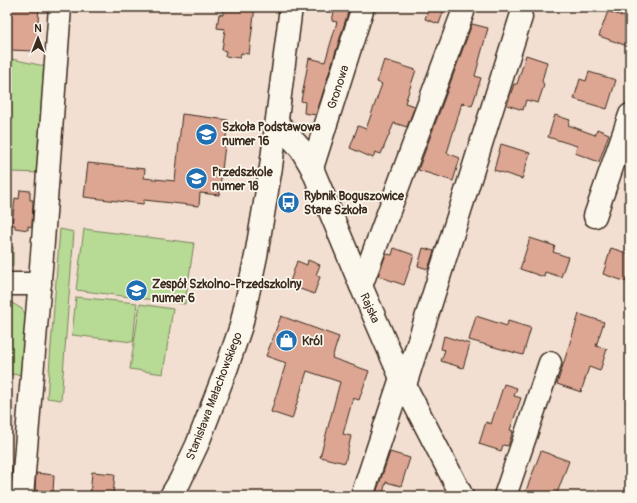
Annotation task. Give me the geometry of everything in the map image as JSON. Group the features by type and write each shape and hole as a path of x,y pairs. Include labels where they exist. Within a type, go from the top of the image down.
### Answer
{"street":[{"path":"22,496 40,284 60,7"},
{"name":"Stanisława Małachowskiego","path":"171,496 180,481 205,425 241,326 259,243 277,122 291,7"},
{"name":"Gronowa","path":"312,168 363,7"},
{"path":"361,286 463,12"},
{"path":"362,496 403,382 521,17"},
{"path":"595,216 630,115"},
{"name":"Rajska","path":"277,122 301,149 312,168 403,382 462,496"},
{"path":"7,284 40,284"},
{"path":"505,496 550,363"}],"green space":[{"path":"7,58 49,67 41,173 11,172 7,211"},
{"path":"60,229 74,232 61,400 47,398"},
{"path":"84,229 194,243 185,304 76,290"},
{"path":"7,247 13,247 13,266 7,266"},
{"path":"76,297 137,303 133,342 72,335"},
{"path":"7,303 12,303 22,309 30,321 27,375 7,374"},
{"path":"140,304 173,309 163,374 130,369"}],"building":[{"path":"8,7 39,7 36,51 7,50"},
{"path":"224,7 255,7 249,54 241,53 240,58 225,56 226,51 222,50 225,29 217,28 219,14 223,15"},
{"path":"335,7 349,9 316,115 304,113 305,102 301,101 309,58 325,62 337,22 332,21"},
{"path":"429,7 445,7 439,24 425,19"},
{"path":"608,11 630,19 630,47 599,36"},
{"path":"472,24 488,28 475,76 481,78 472,106 462,103 447,153 460,158 453,181 418,170"},
{"path":"526,55 547,62 542,81 544,85 538,103 526,100 523,110 507,105 514,84 517,84"},
{"path":"384,60 416,70 405,103 415,106 407,127 394,123 381,154 375,152 373,158 350,148 358,126 366,129 382,84 377,82"},
{"path":"589,72 616,80 607,109 574,99 580,79 586,81"},
{"path":"182,114 228,120 219,195 200,193 199,206 144,200 143,204 84,197 88,163 145,169 144,178 175,181"},
{"path":"555,115 570,120 568,125 595,135 597,129 609,134 599,162 575,153 577,146 548,137"},
{"path":"501,144 530,153 522,179 494,170"},
{"path":"20,190 30,191 30,200 33,200 32,227 28,226 28,230 15,228 15,225 12,225 15,198 19,199"},
{"path":"530,238 555,246 553,252 568,257 561,277 545,272 544,277 520,269"},
{"path":"394,248 414,255 404,285 378,276 386,254 392,255"},
{"path":"423,248 434,251 428,269 418,266"},
{"path":"611,248 630,254 630,273 627,282 603,274"},
{"path":"308,260 320,265 316,275 320,277 314,294 289,285 297,261 307,265"},
{"path":"579,314 604,322 596,346 607,349 600,371 589,367 581,392 557,384"},
{"path":"281,316 339,337 332,358 369,371 359,400 353,398 343,434 351,436 345,463 320,457 340,382 307,371 292,419 271,412 286,363 266,356"},
{"path":"476,316 507,326 508,321 531,328 523,355 469,340"},
{"path":"444,336 470,344 463,368 441,361 445,350 441,349"},
{"path":"504,384 517,388 514,396 521,398 510,430 513,431 508,446 503,445 501,451 479,444 486,422 491,424"},
{"path":"541,451 569,461 556,496 524,496"},
{"path":"390,452 410,458 401,486 386,482 382,496 375,496"},
{"path":"92,472 115,474 113,496 90,496"},
{"path":"36,473 54,475 53,492 35,490"}],"place":[{"name":"Szkoła Podstawowa numer 16","path":"206,134"},
{"name":"Przedszkole numer 18","path":"197,179"},
{"name":"Rybnik Boguszowice Stare Szkoła","path":"288,203"},
{"name":"Zespół Szkolno-Przedszkolny numer 6","path":"136,291"},
{"name":"Król","path":"287,341"}]}
